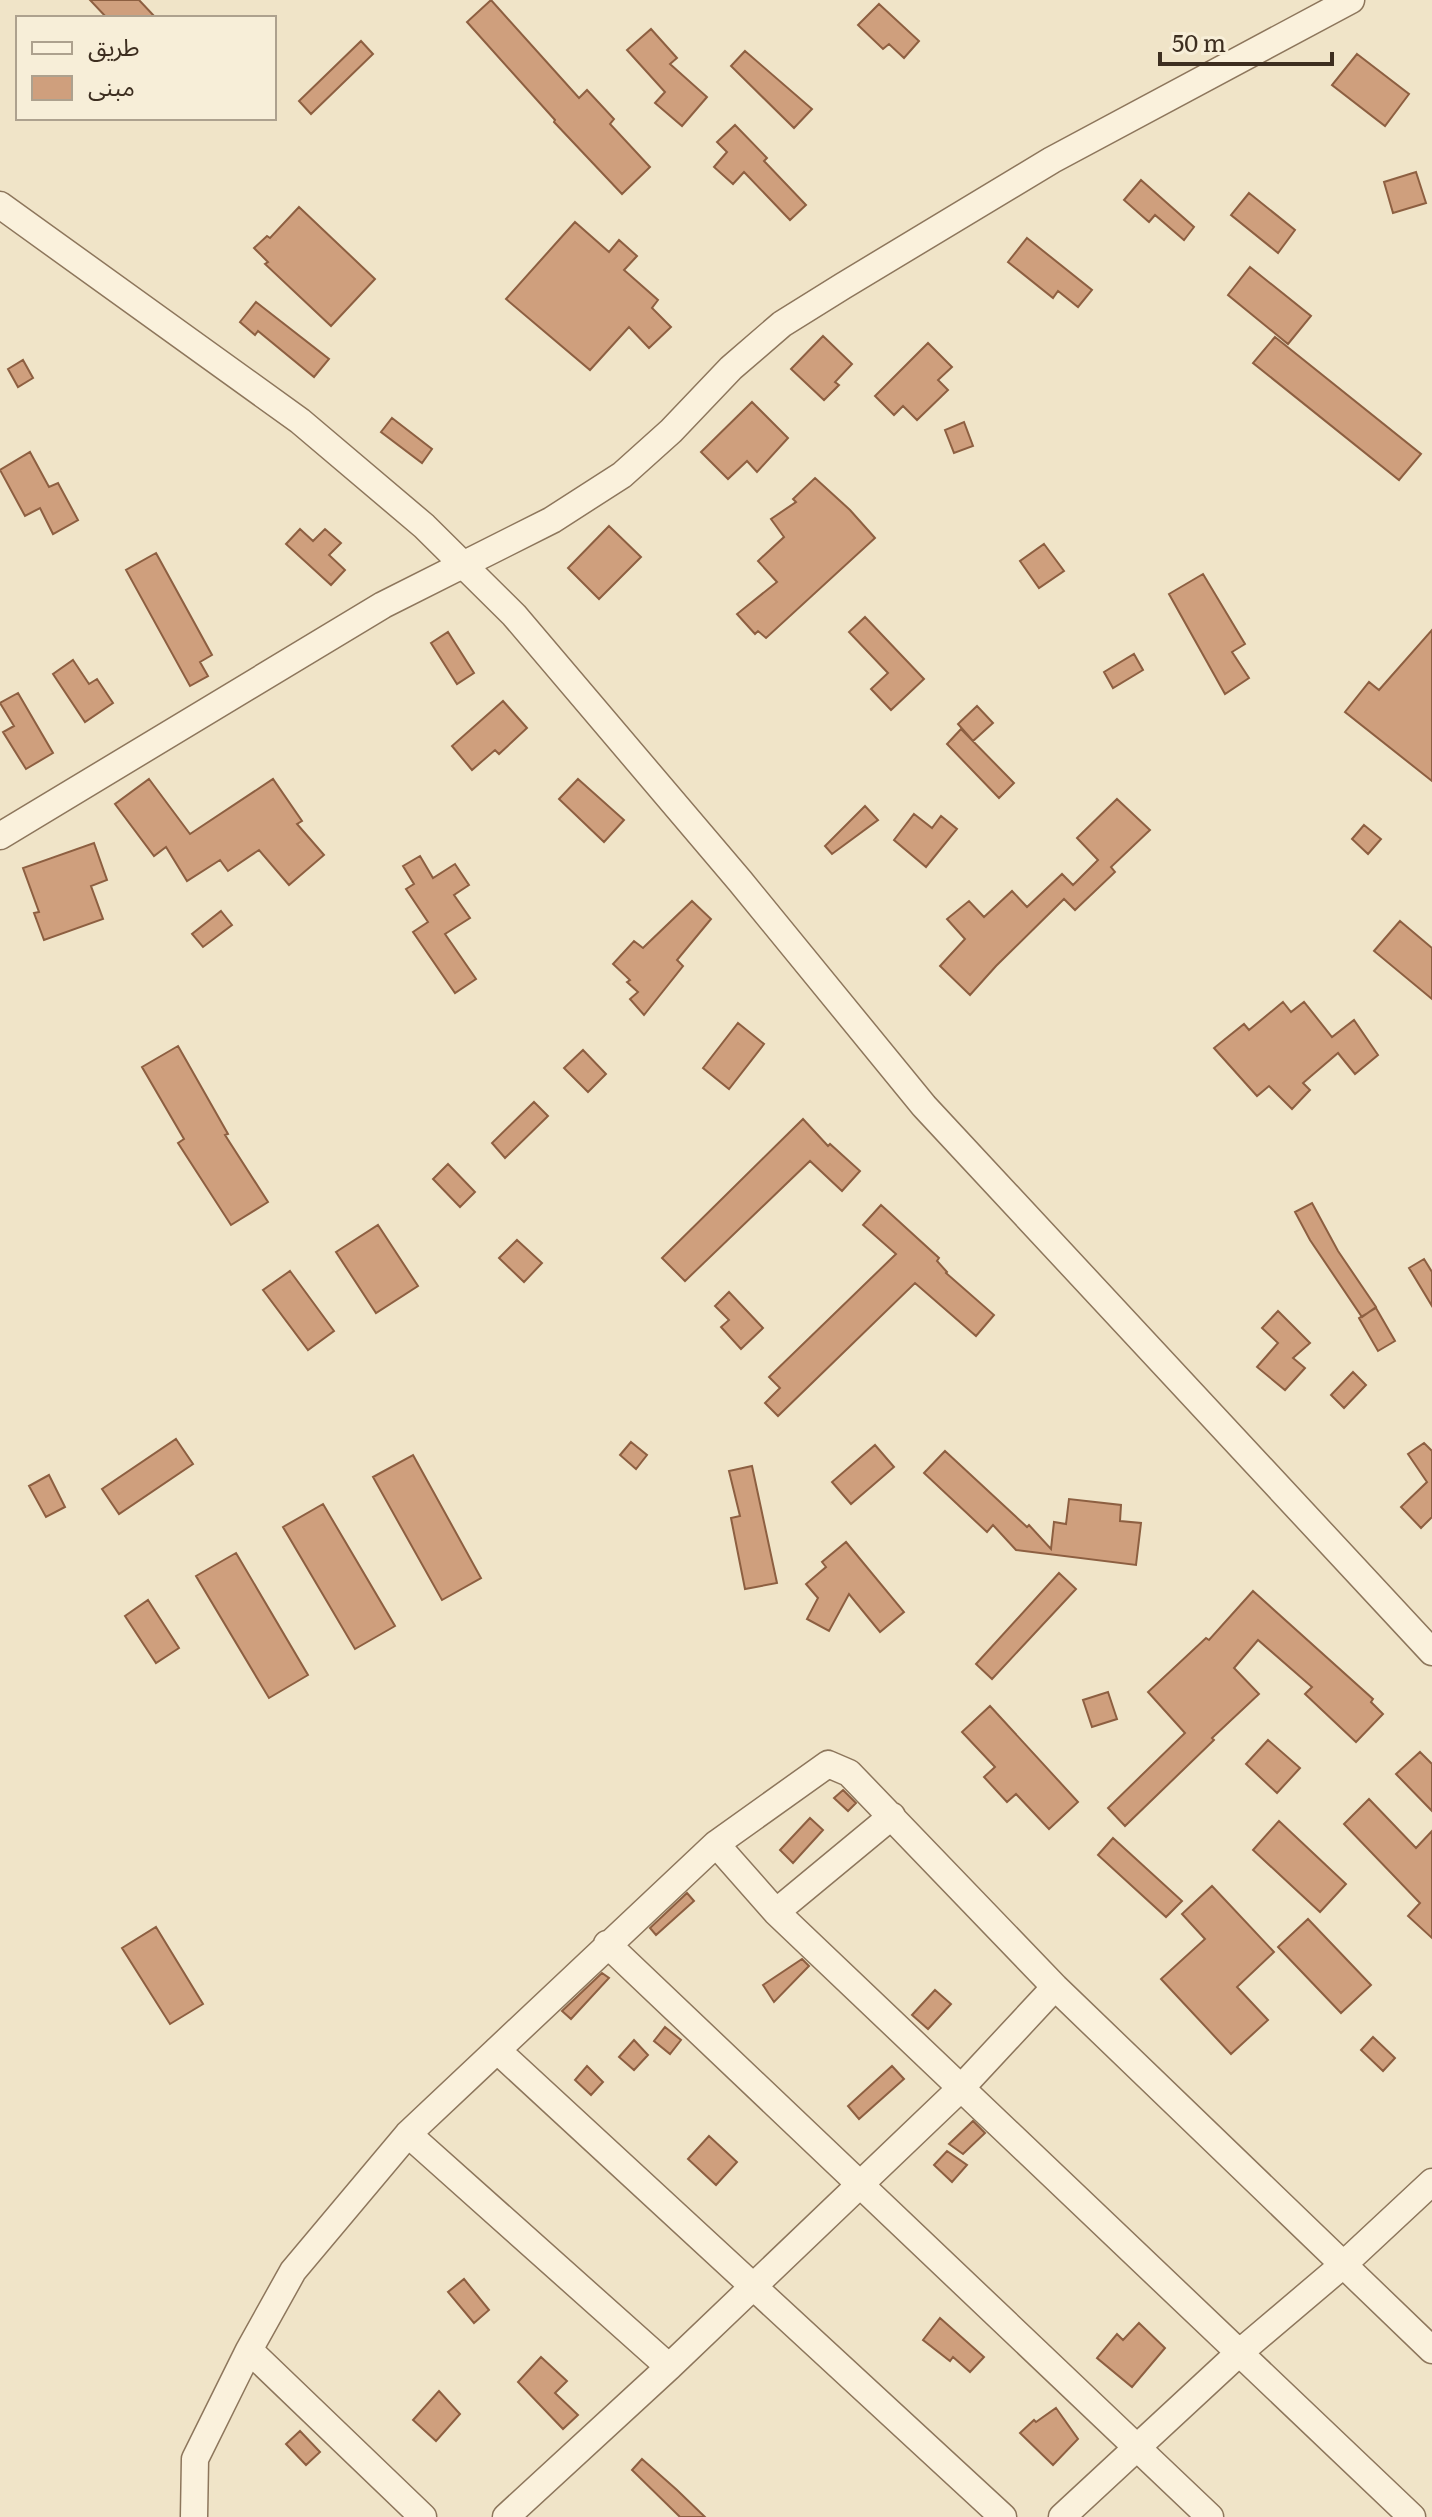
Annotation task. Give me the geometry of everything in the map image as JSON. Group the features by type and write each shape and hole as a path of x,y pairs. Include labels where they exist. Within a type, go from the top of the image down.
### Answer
{"street":[{"path":"0,836 383,605 552,520 622,475 671,431 731,368 782,324 1052,160 1351,0"},
{"path":"0,205 300,421 424,526 514,615 595,708 924,1106 1432,1652"},
{"path":"194,2517 195,2459 249,2350 293,2271 408,2134 716,1844 828,1764 849,1773 1055,1987 1432,2350"},
{"path":"776,1912 892,1816"},
{"path":"716,1844 776,1912 1412,2517"},
{"path":"607,1944 1210,2517"},
{"path":"506,2517 669,2367 961,2088 1055,1987"},
{"path":"497,2050 1003,2517"},
{"path":"408,2134 669,2367"},
{"path":"1062,2517 1239,2353 1344,2264 1432,2182"},
{"path":"249,2350 423,2517"}],"building":[{"path":"90,0 139,0 154,16 105,16"},
{"path":"491,0 579,98 587,90 614,119 610,124 650,167 622,194 467,22"},
{"path":"879,4 919,41 904,58 889,44 883,49 858,25"},
{"path":"651,29 677,58 670,64 707,97 682,126 655,103 665,92 627,50"},
{"path":"361,41 373,54 311,114 299,101"},
{"path":"745,51 812,109 794,128 731,66"},
{"path":"1357,54 1409,94 1385,126 1332,85"},
{"path":"735,125 806,205 790,220 744,172 733,184 714,167 727,152 717,142"},
{"path":"1416,172 1426,203 1393,213 1384,182"},
{"path":"1141,180 1194,227 1184,240 1155,215 1149,222 1124,200"},
{"path":"1249,193 1295,230 1278,253 1231,215"},
{"path":"299,207 375,279 331,326 265,264 268,262 254,248 267,236 270,238"},
{"path":"575,222 609,252 619,240 637,256 624,270 658,300 652,308 671,327 649,348 629,327 590,370 506,299"},
{"path":"1027,238 1092,290 1078,307 1058,291 1053,298 1008,262"},
{"path":"1250,267 1311,316 1288,344 1228,295"},
{"path":"256,302 329,359 314,377 258,331 255,335 240,322"},
{"path":"823,336 852,364 835,382 839,385 824,400 791,369"},
{"path":"1275,337 1421,454 1399,480 1253,363"},
{"path":"928,343 952,367 938,380 948,390 917,420 903,406 894,415 875,396"},
{"path":"23,360 33,378 18,387 8,369"},
{"path":"752,402 788,438 757,472 747,461 728,479 701,452"},
{"path":"392,418 432,449 422,463 381,432"},
{"path":"964,422 973,446 954,453 945,430"},
{"path":"30,452 49,487 58,483 78,520 53,534 40,508 25,516 0,470"},
{"path":"815,478 875,538 766,638 758,631 755,634 737,614 777,582 758,561 784,537 771,519 796,502 793,499"},
{"path":"609,526 641,557 599,599 568,568"},
{"path":"300,529 313,541 325,529 341,543 329,555 345,570 331,585 286,544"},
{"path":"1044,544 1064,571 1039,588 1020,561"},
{"path":"156,553 212,655 200,662 208,676 190,686 126,570"},
{"path":"1203,574 1245,644 1232,652 1249,678 1225,694 1169,594"},
{"path":"865,617 924,679 891,710 871,689 888,673 849,632"},
{"path":"1432,630 1432,781 1345,712 1369,682 1379,690"},
{"path":"448,632 474,673 457,684 431,643"},
{"path":"1134,654 1143,670 1113,688 1104,672"},
{"path":"73,660 89,684 97,679 113,703 85,722 53,674"},
{"path":"18,693 53,753 26,769 3,732 14,726 0,703"},
{"path":"503,701 527,728 499,754 495,750 472,770 452,746"},
{"path":"977,706 993,723 973,741 958,724"},
{"path":"961,729 1014,783 999,798 947,744"},
{"path":"149,779 190,834 273,779 302,821 297,824 324,855 289,885 259,850 228,871 220,860 187,881 166,847 154,856 115,804"},
{"path":"578,779 624,820 604,842 559,799"},
{"path":"1117,799 1150,830 1111,867 1115,872 1075,910 1064,899 970,995 940,966 965,939 947,919 969,901 984,917 1012,891 1027,907 1062,874 1073,885 1098,860 1077,838"},
{"path":"865,806 878,820 832,854 825,846"},
{"path":"914,814 932,828 941,816 957,829 926,867 894,840"},
{"path":"1364,825 1381,839 1368,854 1352,839"},
{"path":"94,843 107,880 91,886 103,919 44,940 34,913 39,912 23,868"},
{"path":"420,856 433,878 455,864 469,885 454,895 470,918 445,934 476,979 455,993 413,932 428,922 406,889 414,884 403,866"},
{"path":"692,901 711,919 677,960 683,966 644,1015 630,999 638,992 613,964 634,941 643,948"},
{"path":"221,911 232,925 203,947 192,934"},
{"path":"1400,921 1432,948 1432,999 1374,951"},
{"path":"1283,1002 1291,1012 1304,1002 1332,1037 1354,1020 1378,1055 1355,1074 1338,1053 1303,1083 1310,1090 1292,1109 1269,1086 1257,1096 1214,1048 1244,1024 1249,1030"},
{"path":"738,1023 764,1044 729,1089 703,1068"},
{"path":"178,1046 228,1134 225,1135 268,1202 231,1225 178,1143 184,1139 142,1067"},
{"path":"583,1050 606,1074 588,1092 564,1068"},
{"path":"534,1102 548,1116 505,1158 492,1143"},
{"path":"803,1119 828,1146 830,1144 860,1171 842,1191 810,1161 685,1281 662,1258"},
{"path":"448,1164 475,1192 460,1207 433,1179"},
{"path":"1312,1203 1338,1251 1376,1307 1362,1317 1310,1240 1295,1212"},
{"path":"881,1205 939,1258 937,1261 946,1273 994,1315 976,1336 915,1283 778,1416 765,1403 780,1388 769,1377 896,1254 863,1225"},
{"path":"378,1225 418,1286 376,1313 336,1252"},
{"path":"517,1240 542,1263 524,1282 499,1258"},
{"path":"1424,1259 1432,1272 1432,1306 1409,1268"},
{"path":"290,1271 334,1331 308,1350 263,1290"},
{"path":"729,1292 763,1328 741,1349 721,1327 729,1320 715,1306"},
{"path":"1376,1308 1395,1341 1378,1351 1359,1318"},
{"path":"1278,1311 1310,1343 1293,1358 1305,1368 1285,1390 1257,1367 1278,1343 1262,1328"},
{"path":"1353,1372 1366,1385 1344,1408 1331,1395"},
{"path":"176,1439 193,1464 119,1514 102,1489"},
{"path":"631,1442 647,1455 636,1469 620,1455"},
{"path":"1424,1443 1432,1451 1432,1517 1421,1528 1401,1507 1427,1482 1408,1454"},
{"path":"875,1445 894,1467 851,1504 832,1482"},
{"path":"945,1451 1027,1527 1029,1525 1051,1549 1054,1522 1066,1524 1069,1499 1121,1505 1120,1521 1141,1523 1136,1565 1016,1550 993,1525 987,1532 924,1473"},
{"path":"413,1455 481,1578 442,1600 373,1477"},
{"path":"752,1466 777,1583 745,1589 731,1518 740,1516 729,1471"},
{"path":"49,1475 65,1507 46,1517 29,1486"},
{"path":"323,1504 395,1626 355,1649 283,1527"},
{"path":"846,1542 904,1612 880,1632 849,1594 829,1631 807,1619 818,1598 806,1584 826,1567 822,1562"},
{"path":"236,1553 308,1675 269,1698 196,1576"},
{"path":"1059,1573 1076,1589 992,1679 976,1664"},
{"path":"1253,1591 1373,1699 1371,1702 1383,1714 1356,1742 1305,1694 1312,1687 1258,1640 1234,1668 1259,1694 1125,1826 1108,1808 1185,1733 1148,1692 1206,1638 1209,1640"},
{"path":"148,1600 179,1648 156,1663 125,1616"},
{"path":"1108,1692 1117,1719 1092,1727 1083,1700"},
{"path":"990,1706 1078,1802 1049,1829 1016,1794 1007,1802 984,1777 995,1767 962,1732"},
{"path":"1268,1740 1300,1768 1277,1793 1246,1764"},
{"path":"1420,1752 1432,1764 1432,1811 1396,1774"},
{"path":"843,1790 856,1803 848,1811 834,1798"},
{"path":"1369,1799 1416,1848 1432,1831 1432,1938 1408,1916 1420,1903 1344,1824"},
{"path":"810,1818 823,1830 793,1863 780,1850"},
{"path":"1279,1821 1346,1884 1320,1912 1253,1850"},
{"path":"1113,1838 1182,1901 1166,1917 1098,1855"},
{"path":"1212,1886 1274,1952 1237,1987 1268,2020 1231,2054 1161,1979 1205,1939 1182,1914"},
{"path":"687,1893 694,1901 656,1935 650,1928"},
{"path":"1308,1919 1371,1985 1341,2013 1278,1947"},
{"path":"156,1927 203,2004 170,2024 122,1948"},
{"path":"802,1959 809,1966 774,2002 763,1985"},
{"path":"602,1973 609,1978 571,2019 562,2011"},
{"path":"935,1990 951,2004 928,2029 912,2015"},
{"path":"665,2027 681,2040 670,2054 654,2041"},
{"path":"1373,2037 1395,2058 1383,2071 1361,2050"},
{"path":"634,2040 648,2055 634,2070 619,2057"},
{"path":"587,2066 603,2082 591,2095 575,2080"},
{"path":"892,2066 904,2079 859,2119 848,2106"},
{"path":"973,2121 985,2133 963,2154 949,2144"},
{"path":"709,2136 737,2162 716,2185 688,2159"},
{"path":"947,2151 967,2165 952,2182 934,2165"},
{"path":"464,2279 489,2310 474,2323 448,2292"},
{"path":"940,2318 984,2357 970,2372 953,2357 950,2361 923,2340"},
{"path":"1139,2323 1165,2348 1132,2387 1097,2358 1117,2334 1123,2340"},
{"path":"541,2357 567,2381 555,2393 578,2415 563,2429 518,2382"},
{"path":"439,2391 460,2414 436,2441 413,2420"},
{"path":"1056,2408 1078,2439 1053,2465 1020,2433 1034,2420 1036,2422"},
{"path":"300,2431 320,2452 306,2465 286,2444"},
{"path":"642,2459 705,2517 680,2517 632,2470"}]}
